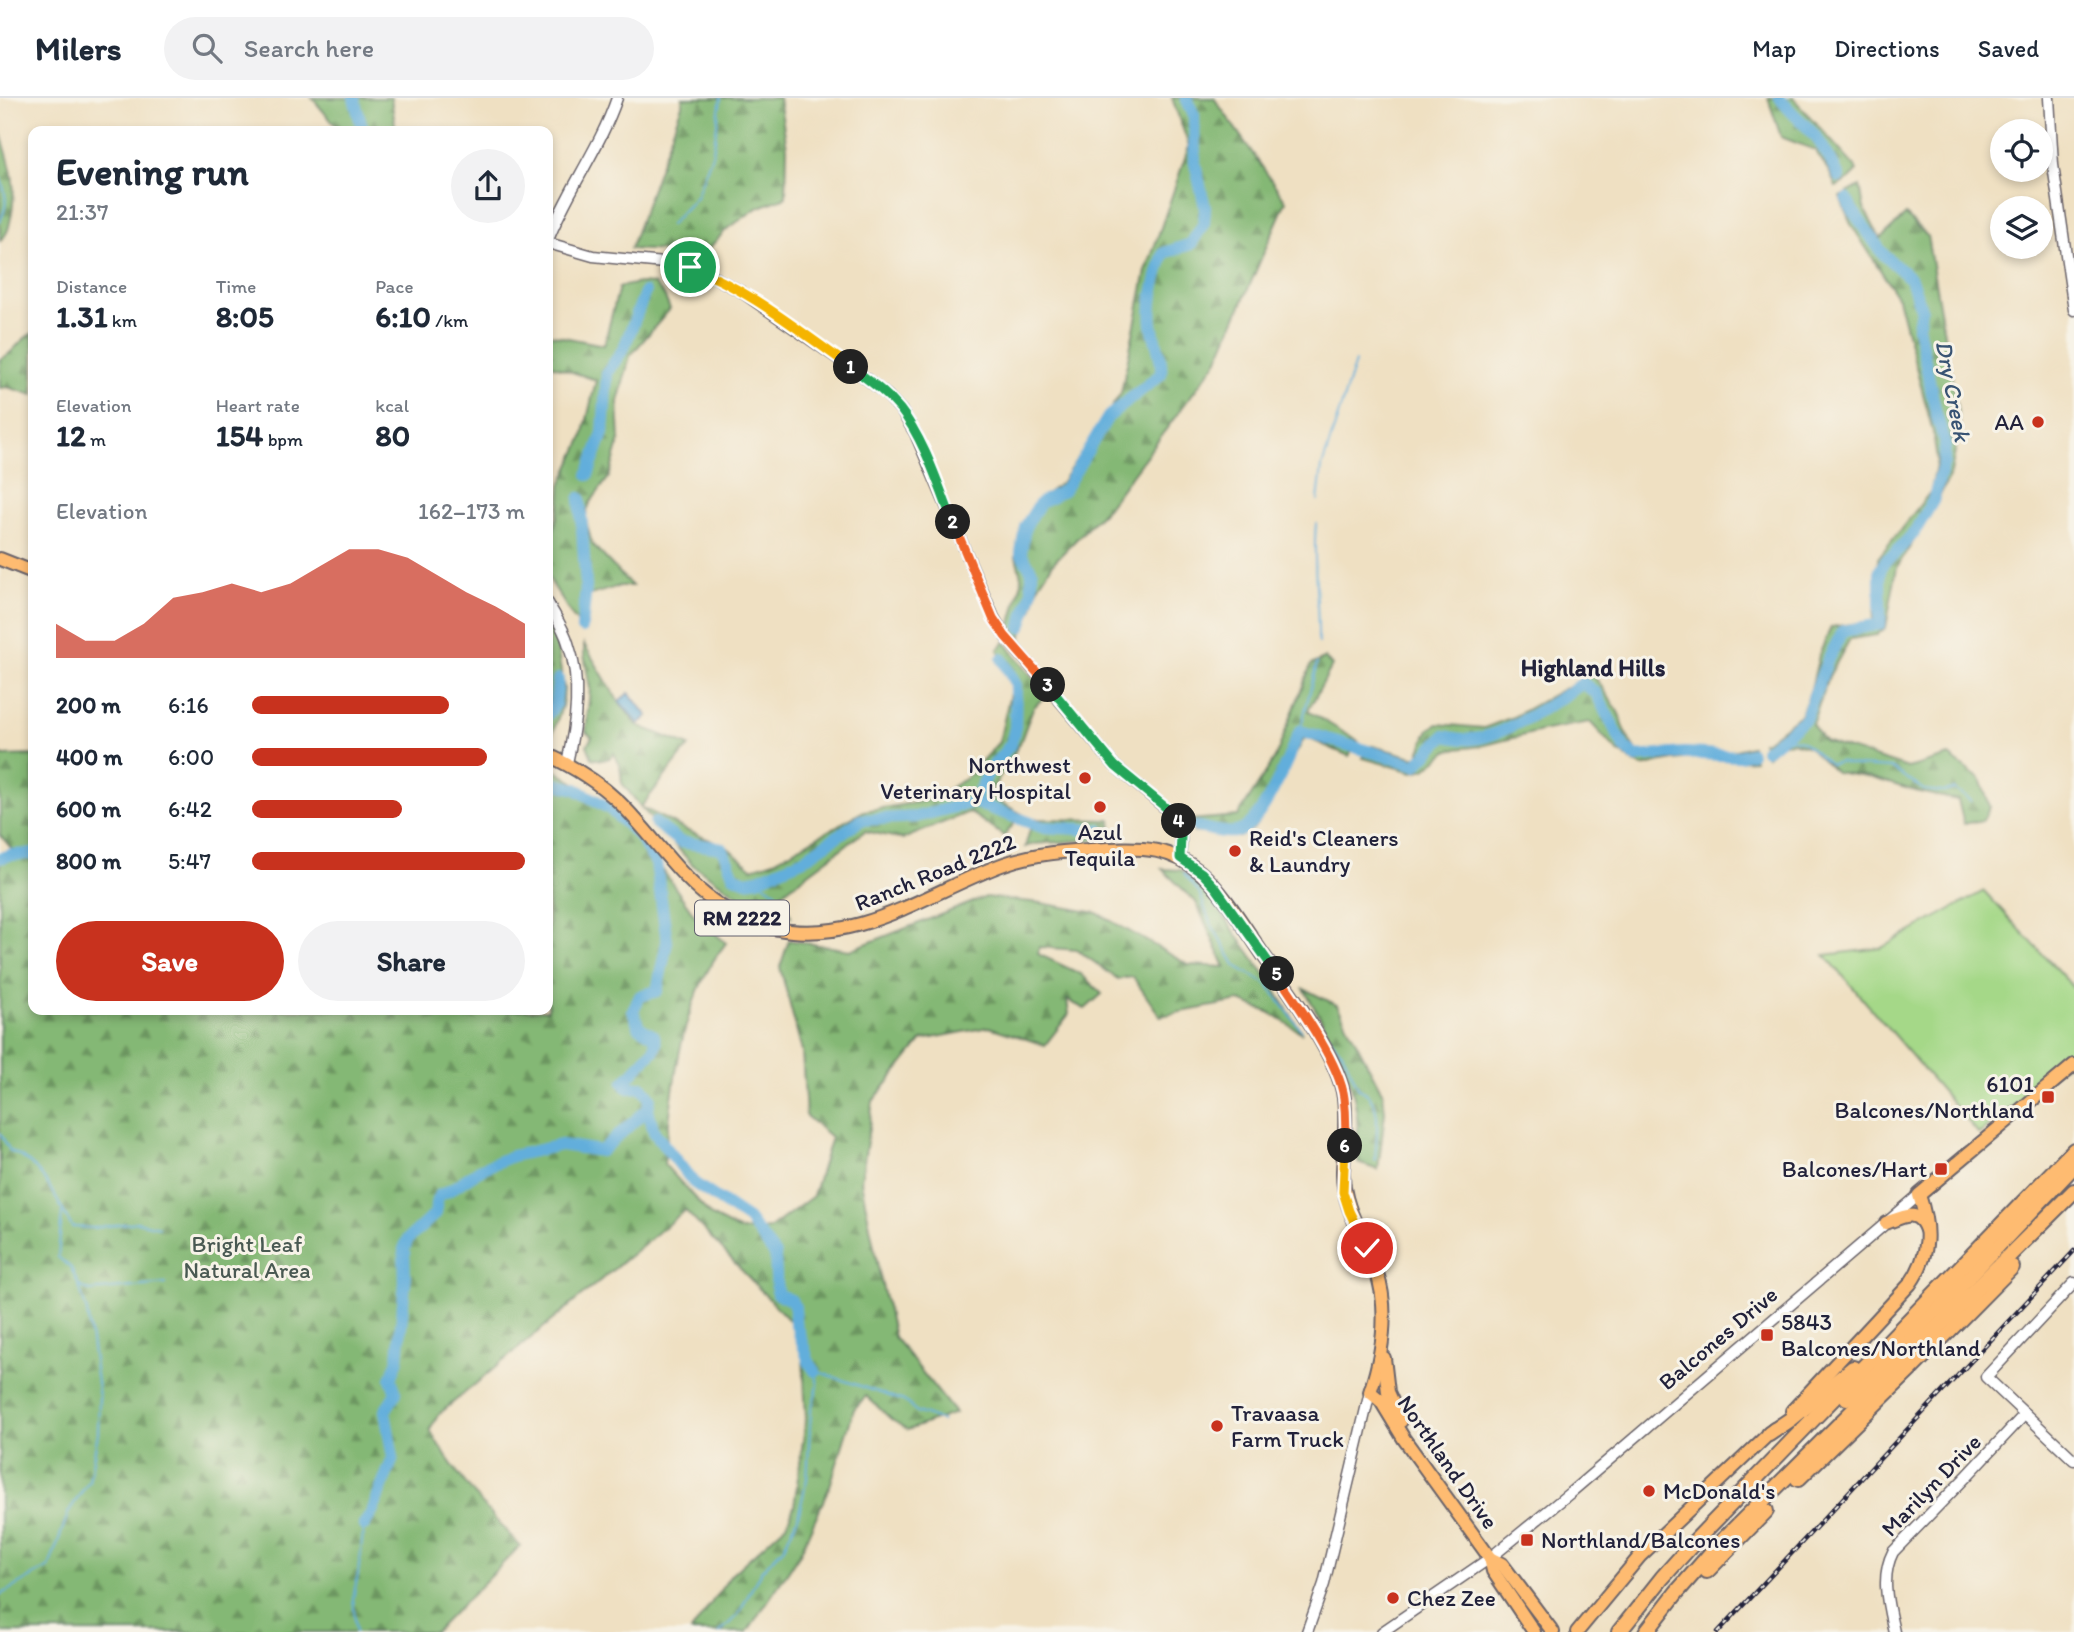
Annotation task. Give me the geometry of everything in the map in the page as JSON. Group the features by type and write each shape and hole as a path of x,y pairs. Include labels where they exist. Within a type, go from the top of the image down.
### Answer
{"highway":[{"path":"1619,1632 1696,1540 2074,1150"},
{"path":"1629,1632 1704,1542 2074,1166"},
{"path":"1646,1632 1743,1520 2074,1191"},
{"path":"1657,1632 1698,1574 1912,1368 2074,1205"},
{"path":"1910,1335 1980,1258 1987,1240"},
{"path":"1909,1356 1990,1289"},
{"path":"1769,1434 1887,1342"}],"main road":[{"path":"0,559 28,570"},
{"name":"Ranch Road 2222","path":"553,757 594,780 642,826 684,877 710,900 744,920 775,929 835,931 866,923 1004,864 1054,852 1140,847 1180,858 1202,873 1216,888 1283,982 1338,1075 1344,1097 1346,1144 1343,1192 1377,1272 1384,1320 1382,1348 1370,1392"},
{"name":"Balcones Drive","path":"1919,1195 2074,1065"},
{"path":"1552,1630 1579,1630 1633,1563 1769,1434 1910,1284 1926,1247 1927,1220 1919,1195"},
{"path":"1886,1223 1913,1215 1922,1221 1927,1233"},
{"name":"RM 2222","path":"1382,1348 1388,1392 1411,1448"},
{"name":"Northland Drive","path":"1370,1392 1381,1401 1411,1448 1490,1558 1493,1571 1534,1632"},
{"name":"Northland Drive","path":"1490,1558 1502,1564 1552,1630"}],"street":[{"path":"553,227 606,128 617,98"},
{"path":"2049,98 2053,165 2074,310"},
{"path":"553,243 593,256 674,264 712,275 792,326 887,395 915,433 993,618 1005,636 1115,766 1177,817 1181,836 1180,858"},
{"path":"553,613 569,644 577,697 574,732 567,763"},
{"name":"Balcones Drive","path":"1382,1632 1490,1558 1570,1493 1919,1195"},
{"path":"2074,1283 1986,1377 2074,1460"},
{"path":"1307,1632 1324,1584 1370,1392"},
{"name":"Marilyn Drive","path":"1894,1632 1885,1578 1886,1564 1893,1552 2025,1414"}],"green space":[{"path":"312,98 391,98 395,126 336,126"},
{"path":"682,98 779,98 787,148 786,197 757,208 726,230 699,259 669,251 630,249 682,105"},
{"path":"1172,98 1214,98 1286,201 1217,361 1107,508 1054,562 1039,585 1020,639 1010,627 1022,581 1016,556 1020,528 1036,502 1061,483 1121,393 1146,271 1189,146"},
{"path":"1768,98 1793,98 1857,172 1836,187 1815,150 1781,137"},
{"path":"0,131 10,164 14,194 9,228 0,241"},
{"path":"1860,186 1864,208 1880,239 1906,215 1927,236 1960,425 1951,473 1932,512 1897,567 1886,627 1877,635 1850,639 1829,676 1812,724 1824,741 1908,768 1949,756 1980,779 1990,807 1983,820 1964,824 1958,800 1872,778 1836,772 1809,747 1793,742 1782,743 1767,756 1762,742 1801,714 1811,689 1819,655 1831,627 1873,621 1878,558 1931,491 1937,460 1933,432 1898,298 1851,224 1840,197"},
{"path":"639,283 654,284 664,295 670,309 630,356 618,402 620,440 609,477 590,503 585,517 592,544 632,586 620,586 590,595 579,624 553,585 553,534 561,485 583,437 596,380 553,366 553,335 604,345 619,287"},
{"path":"28,336 28,393 7,387 0,388 0,359"},
{"path":"553,624 564,689 562,706 553,732"},
{"path":"1005,642 1046,695 1033,708 1020,743 988,796 1022,814 1004,836 969,812 903,839 865,831 782,893 791,916 766,910 742,898 693,865 641,807 727,847 752,868 774,861 864,811 931,800 966,778 999,742 1012,685 998,649"},
{"path":"584,644 617,699 637,725 689,746 641,807 622,783 620,765 614,753 603,760 592,758 587,745 592,737 586,732 590,688"},
{"path":"1325,658 1332,666 1308,711 1358,741 1349,756 1305,737 1253,829 1239,837 1194,832 1191,820 1238,816 1275,758 1311,665"},
{"path":"1592,673 1618,712 1638,753 1701,749 1729,752 1751,746 1754,760 1692,758 1642,767 1617,751 1590,722 1481,746 1449,750 1425,769 1413,772 1363,758 1372,746 1417,758 1429,729 1438,724 1484,728 1513,717"},
{"name":"Bright Leaf Natural Area","path":"0,754 28,755 28,1015 553,1015 553,769 594,795 627,824 695,916 726,943 713,962 690,1011 673,1088 664,1164 711,1216 740,1231 769,1229 813,1196 831,1137 806,1116 802,1051 780,967 789,940 850,950 986,897 1097,913 1189,965 1225,967 1196,902 1162,869 1181,870 1205,890 1271,983 1302,1033 1270,1013 1240,1001 1160,1016 1133,977 1118,979 1077,950 1039,947 1038,954 1081,974 1102,994 1085,1009 1067,1000 1069,1014 1045,1045 989,1027 922,1040 873,1101 861,1181 894,1337 955,1413 908,1430 892,1420 866,1396 854,1409 830,1486 799,1555 747,1632 691,1632 731,1575 787,1524 794,1506 806,1419 802,1334 685,1210 438,1415 430,1430 439,1446 472,1491 520,1546 435,1632 0,1632 0,857 12,849 0,835"},
{"path":"1033,819 1111,820 1113,838 1025,847"},
{"path":"1984,891 2074,988 2074,1057 1979,1134 1825,955 1881,948"},
{"path":"1304,989 1337,1005 1383,1094 1385,1112 1378,1170 1358,1163 1358,1128 1349,1079 1332,1040"}],"water":[{"path":"629,693 648,716 639,724 619,701"}],"waterway":[{"path":"354,98 362,126"},
{"path":"670,225 696,197 713,152 721,98"},
{"path":"1021,627 1032,592 1032,571 1021,553 1025,527 1040,503 1064,490 1108,417 1161,374 1161,361 1151,315 1164,253 1191,244 1204,223 1205,207 1195,163 1194,115 1186,98"},
{"name":"Dry Creek","path":"1780,98 1817,139 1839,177"},
{"path":"0,177 6,199 0,221"},
{"name":"Dry Creek","path":"1766,750 1805,719 1828,659 1843,631 1880,624 1880,570 1886,560 1914,533 1933,501 1944,462 1945,443 1918,327 1921,309 1911,279 1883,254 1847,199"},
{"path":"588,475 603,433 607,373 624,348 645,292"},
{"path":"1318,500 1322,467 1355,362"},
{"path":"580,498 586,587 582,628"},
{"path":"1316,524 1318,643"},
{"path":"973,802 991,768 1011,744 1015,727 1016,685 1002,659"},
{"path":"1300,731 1317,663"},
{"path":"553,708 558,679"},
{"name":"Dry Creek","path":"1197,827 1222,832 1236,832 1246,827 1265,805 1300,731 1416,765 1444,736 1471,739 1497,733 1583,683 1596,693 1624,747 1636,757 1685,753 1739,756 1751,753"},
{"path":"1782,737 1802,741 1830,764 1840,762 1891,768 1924,790 1944,792 1954,789 1971,801"},
{"path":"553,783 576,789 610,809 637,834 656,863 667,942 657,991 640,996 633,1011 639,1027 654,1036 656,1044 654,1050 624,1082 628,1088 642,1087 650,1097 648,1109 654,1132 694,1183 748,1219 775,1255 777,1294 791,1300 795,1307 795,1322 809,1362 815,1371"},
{"name":"Dry Creek","path":"655,823 680,842 722,848 734,876 746,881 758,879 804,859 861,820 916,817 973,802 1042,827 1099,830"},
{"name":"Dry Creek","path":"1099,830 1107,834"},
{"name":"Dry Creek","path":"0,858 28,854"},
{"path":"1184,874 1199,892 1210,922 1236,966 1268,985 1301,1030"},
{"path":"758,879 776,892 784,912"},
{"path":"1328,1036 1342,1052 1359,1089 1373,1101 1377,1120 1375,1160"},
{"path":"364,1525 372,1512 393,1458 385,1411 396,1393 391,1379 398,1359 405,1282 404,1249 408,1239 435,1214 440,1195 481,1169 512,1156 561,1145 601,1151 648,1109"},
{"path":"0,1133 10,1151 31,1164 39,1173 72,1227 94,1228 137,1222 160,1227"},
{"path":"62,1212 58,1257 71,1268 79,1286 89,1291 165,1284"},
{"path":"0,1595 49,1567 69,1511 89,1481 98,1433 99,1397 87,1312 79,1286"},
{"path":"720,1632 738,1615 761,1571 784,1547 798,1517 807,1479 811,1410 818,1385 815,1371"},
{"path":"816,1371 904,1401 917,1412 942,1421"},
{"path":"356,1631 353,1598 364,1525"}],"railway":[{"path":"1718,1632 2074,1251"}],"place":[{"name":"AA","path":"2038,422"},
{"name":"Northwest Veterinary Hospital","path":"1085,778"},
{"name":"Azul Tequila","path":"1100,807"},
{"name":"Reid's Cleaners & Laundry","path":"1235,851"},
{"name":"6101 Balcones/Northland","path":"2048,1097"},
{"name":"Balcones/Hart","path":"1941,1169"},
{"name":"5843 Balcones/Northland","path":"1767,1335"},
{"name":"Travaasa Farm Truck","path":"1217,1426"},
{"name":"McDonald's","path":"1649,1491"},
{"name":"Northland/Balcones","path":"1527,1540"},
{"name":"Chez Zee","path":"1393,1598"}],"district":[{"name":"Highland Hills","path":"1593,668"}],"route":[{"path":"690,267 712,275 740,291 792,326 863,376 887,395 901,411 915,433 993,618 1005,636 1115,766 1177,817 1181,836 1180,858 1202,873 1216,888 1283,982 1324,1048 1338,1075 1344,1097 1346,1144 1343,1192 1367,1248"}]}
